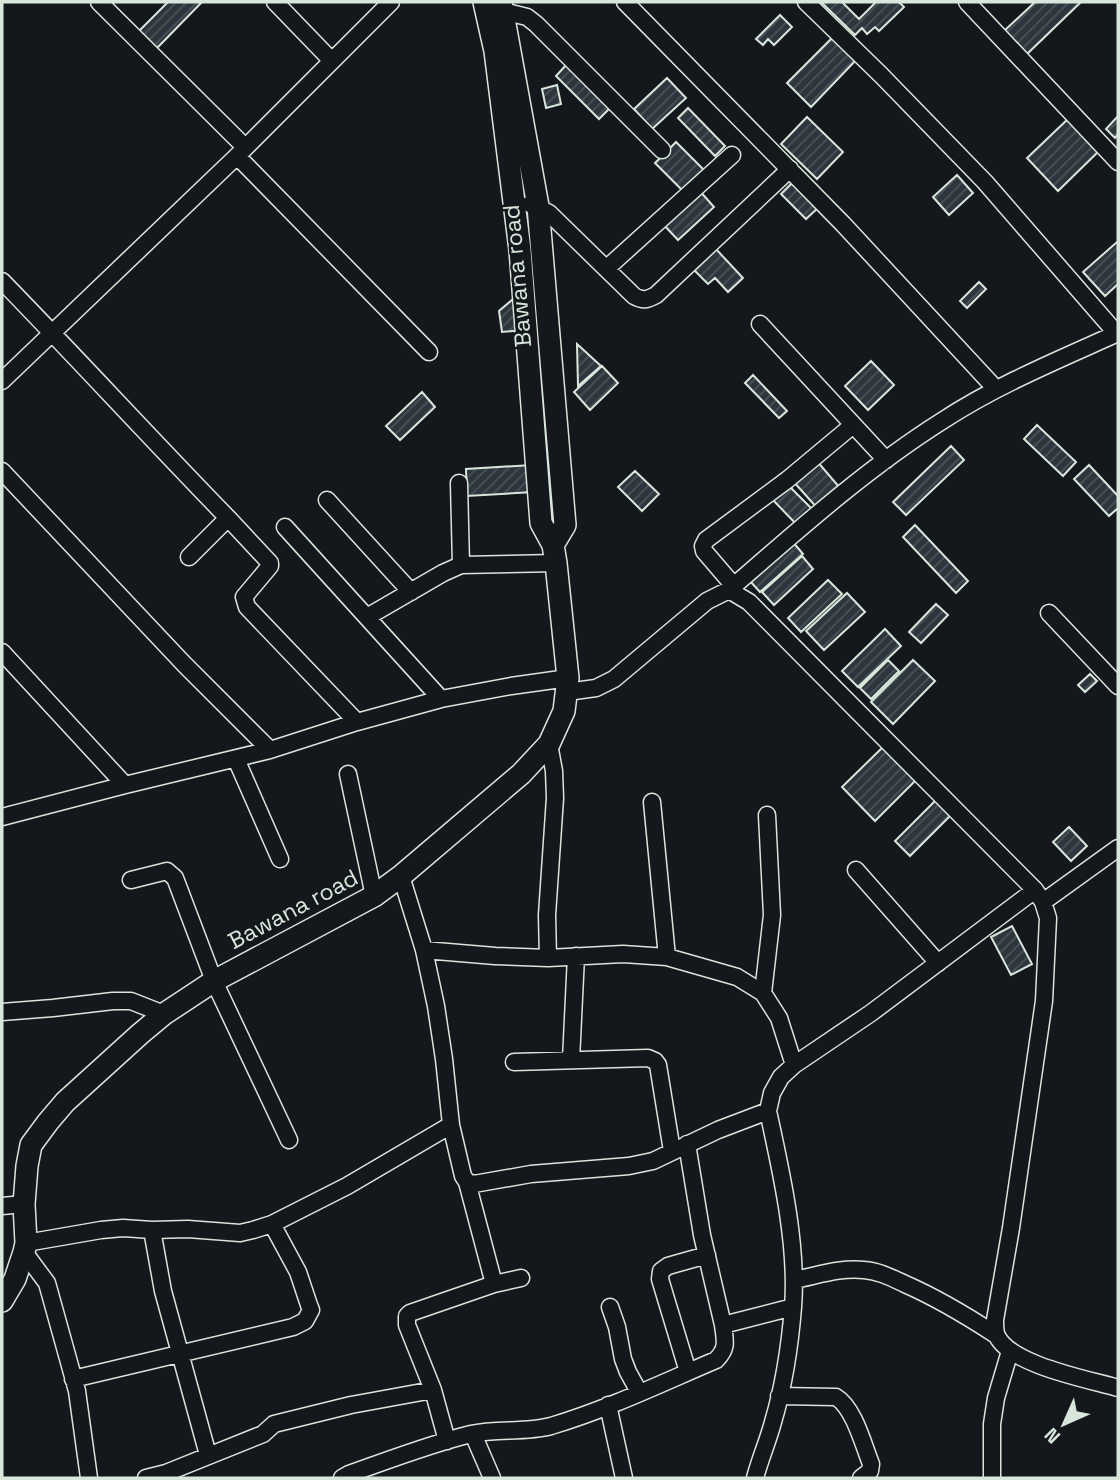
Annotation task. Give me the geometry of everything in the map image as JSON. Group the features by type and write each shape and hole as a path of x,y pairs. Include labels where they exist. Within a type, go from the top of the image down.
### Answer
{"main road":[{"name":"Bawana road","path":"2,1301 15,1279 25,1247 24,1204 31,1145 65,1101 164,1014 214,981 374,896 401,876 521,774 549,744 564,710 567,685 555,554 541,523 520,250 495,51 496,5"},
{"name":"Bawana road","path":"496,5 538,206 565,524 555,554"},
{"path":"526,330 548,330"}],"street":[{"path":"99,2 429,352"},
{"path":"275,2 332,61"},
{"path":"2,381 391,2"},
{"path":"625,2 790,169 996,389"},
{"path":"2,817 270,750 357,722 442,699 511,686 567,685 596,688 614,679 707,601 732,588 886,460 941,421 996,389 1117,333 985,182 806,2"},
{"path":"967,2 1118,162"},
{"path":"496,5 527,17 536,24 662,150"},
{"path":"607,268 732,155"},
{"path":"514,201 538,206 549,213 642,300 656,295 790,169"},
{"path":"2,281 270,563 244,597 247,607 357,722"},
{"path":"760,324 886,460"},
{"path":"853,425 787,480 706,540 703,546 732,588 749,602 1039,896 1048,918 1044,1001 995,1320 996,1335"},
{"path":"2,471 184,664 270,750"},
{"path":"459,483 461,565"},
{"path":"327,500 411,592"},
{"path":"189,556 228,518"},
{"path":"285,527 442,699"},
{"path":"367,617 461,565 555,554"},
{"path":"1049,613 1118,686"},
{"path":"2,652 125,785"},
{"path":"548,958 547,915 555,798 549,744"},
{"path":"236,759 280,859"},
{"path":"348,774 374,896"},
{"path":"652,802 667,957"},
{"path":"763,993 772,915 768,815"},
{"path":"755,1478 774,1421 787,1362 793,1307 792,1246 768,1111 772,1093 781,1077 938,963 1118,848"},
{"path":"856,870 938,963"},
{"path":"131,880 167,871 175,878 214,981 289,1140"},
{"path":"401,876 424,950 438,1019 451,1125 495,1284"},
{"path":"424,950 548,958 623,954 667,957 737,977 763,993 779,1018 794,1065"},
{"path":"571,1060 576,956"},
{"path":"2,1012 113,1001 131,1002 164,1014"},
{"path":"342,1478 473,1433 549,1426 688,1372 716,1360 723,1353 726,1342 723,1325 658,1065 648,1058 514,1062"},
{"path":"467,1182 474,1184 531,1174 629,1166 653,1161 768,1111"},
{"path":"89,1478 77,1391 47,1283 25,1247 123,1228 240,1233 272,1224 346,1186 451,1125"},
{"path":"2,1206 24,1204"},
{"path":"73,1379 293,1327 305,1321 311,1310 298,1272 272,1224"},
{"path":"152,1230 163,1291 208,1455"},
{"path":"688,1372 660,1279 661,1271 668,1266 706,1255"},
{"path":"794,1280 837,1271 862,1269 881,1273 956,1310 996,1335 1010,1351 1030,1363 1118,1388"},
{"path":"447,1441 433,1390 407,1325 407,1316 495,1284 521,1278"},
{"path":"610,1307 623,1359 639,1392"},
{"path":"723,1325 793,1307"},
{"path":"992,1478 992,1423 996,1398 1010,1351"},
{"path":"146,1478 166,1473 263,1433 274,1424 351,1405 433,1390"},
{"path":"779,1396 836,1397 843,1402 849,1410 871,1464 870,1471 861,1478"},
{"path":"608,1405 624,1478"},
{"path":"473,1433 492,1478"}],"building":[{"path":"168,2 202,2 157,48 139,31"},
{"path":"821,2 842,2 859,19 876,2 899,2 904,7 879,31 875,27 867,34 862,28 855,35"},
{"path":"1035,2 1081,2 1027,54 1004,31"},
{"path":"780,15 792,27 774,45 768,39 763,45 756,39"},
{"path":"834,36 857,59 811,107 787,83"},
{"path":"567,64 611,107 599,119 556,76"},
{"path":"667,78 686,98 652,129 634,109"},
{"path":"557,85 561,104 546,108 542,89"},
{"path":"688,108 725,146 715,156 678,118"},
{"path":"1118,116 1118,134 1115,138 1106,129"},
{"path":"807,117 843,152 817,179 781,144"},
{"path":"1069,118 1100,150 1058,191 1027,158"},
{"path":"676,142 707,173 686,194 655,163"},
{"path":"957,175 973,193 949,215 933,197"},
{"path":"794,181 819,207 806,219 781,194"},
{"path":"698,189 714,207 678,240 662,223"},
{"path":"1117,242 1118,284 1105,296 1083,272"},
{"path":"715,248 743,278 728,292 715,278 708,284 693,269"},
{"path":"979,282 986,289 967,308 960,301"},
{"path":"519,294 523,330 502,332 499,311"},
{"path":"577,344 601,366 578,386"},
{"path":"871,361 894,385 868,410 845,386"},
{"path":"602,366 618,383 590,410 574,392"},
{"path":"753,375 787,411 779,418 745,383"},
{"path":"422,392 435,407 400,440 386,426"},
{"path":"1037,425 1076,462 1063,476 1024,439"},
{"path":"951,446 964,460 906,515 893,502"},
{"path":"816,460 840,488 818,509 793,481"},
{"path":"532,465 533,492 467,496 466,469"},
{"path":"1089,465 1118,496 1118,508 1109,516 1074,479"},
{"path":"635,471 659,494 642,511 618,487"},
{"path":"786,483 814,511 799,527 771,498"},
{"path":"915,525 968,581 956,593 903,537"},
{"path":"792,541 803,554 760,592 749,580"},
{"path":"802,556 813,569 774,605 762,592"},
{"path":"828,580 842,594 801,632 788,618"},
{"path":"847,593 865,612 824,650 806,631"},
{"path":"936,604 948,615 921,643 909,632"},
{"path":"885,629 901,646 858,687 842,671"},
{"path":"888,660 899,671 871,699 860,688"},
{"path":"913,660 935,681 893,724 871,702"},
{"path":"1090,674 1097,681 1085,692 1078,685"},
{"path":"884,746 917,779 875,821 842,787"},
{"path":"939,797 954,812 910,856 895,841"},
{"path":"1069,827 1087,846 1071,861 1053,842"},
{"path":"1012,926 1032,964 1011,975 991,937"}]}
